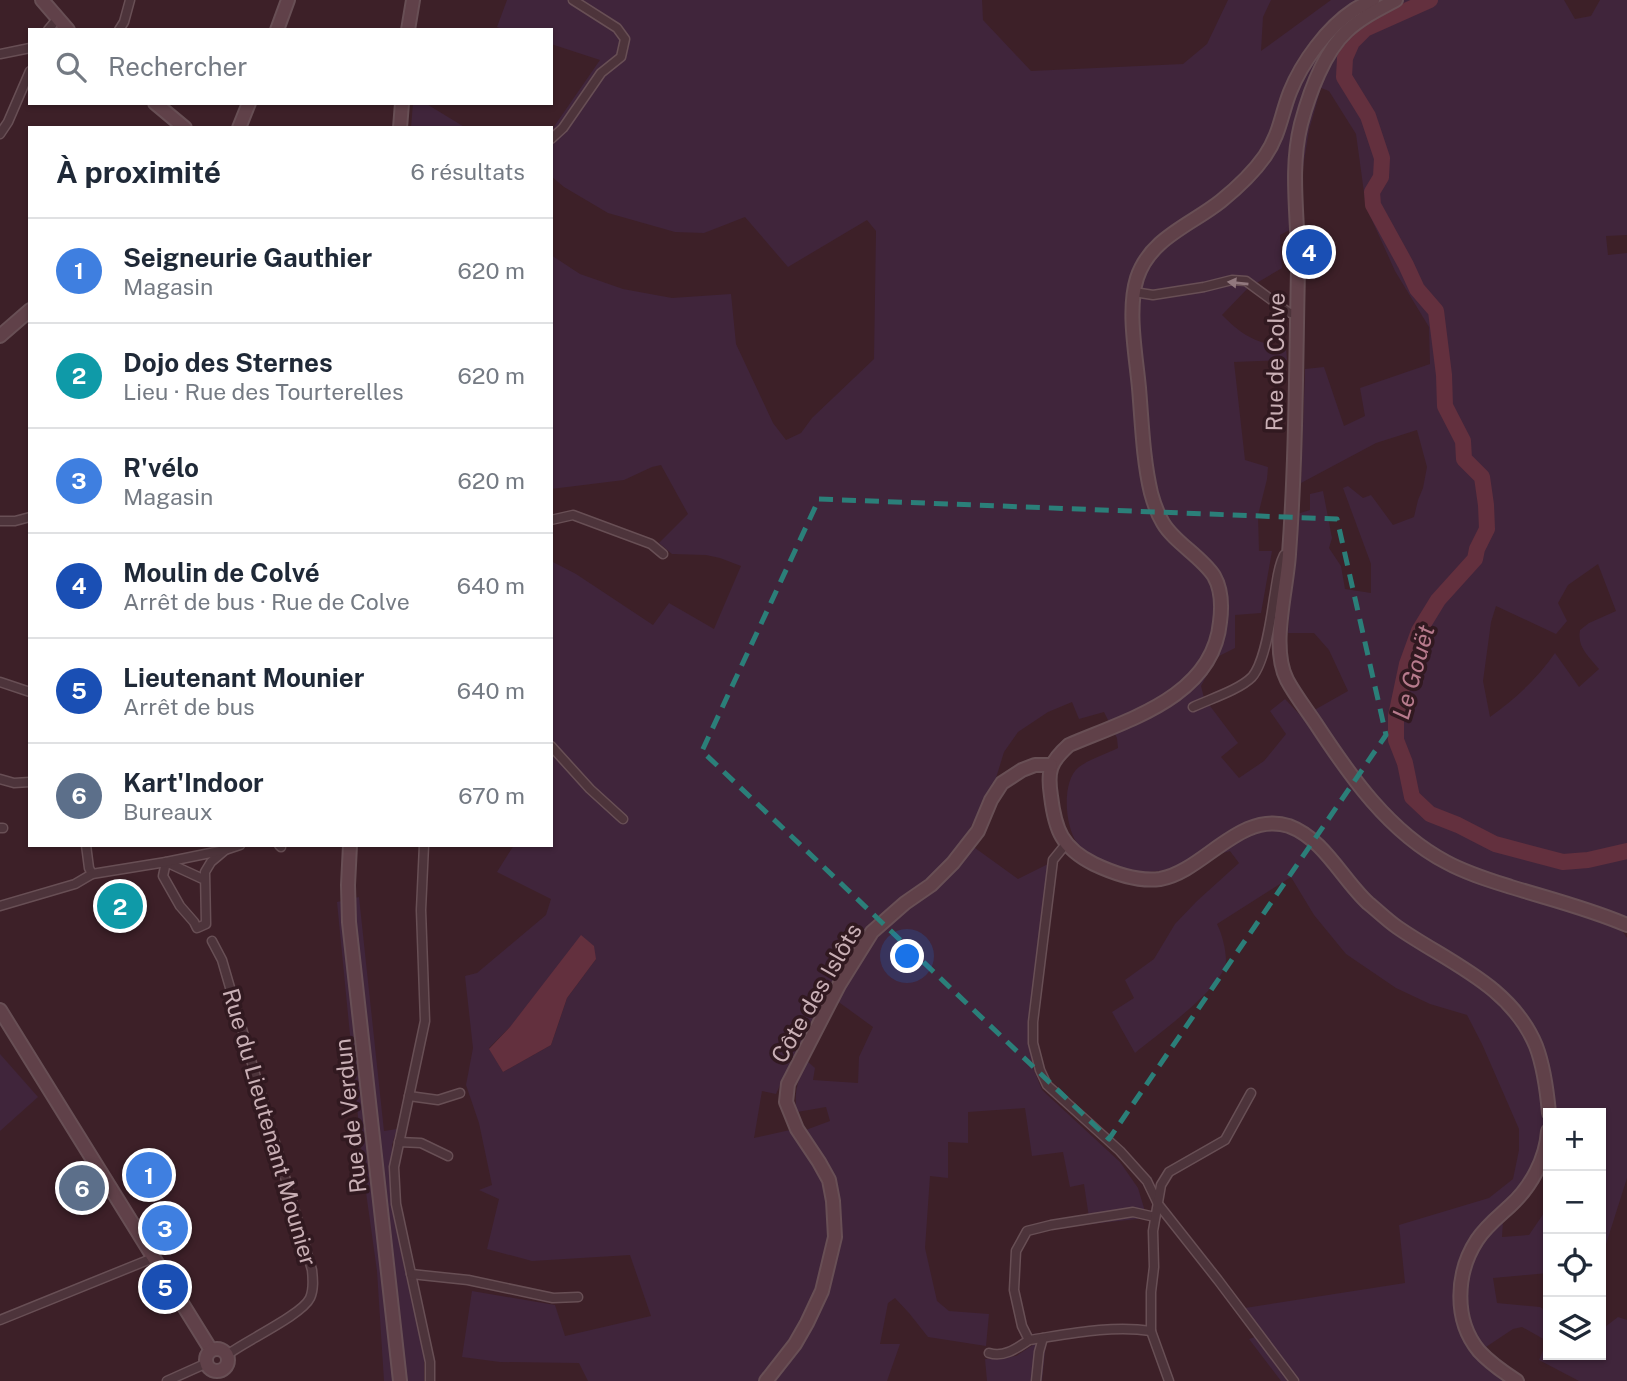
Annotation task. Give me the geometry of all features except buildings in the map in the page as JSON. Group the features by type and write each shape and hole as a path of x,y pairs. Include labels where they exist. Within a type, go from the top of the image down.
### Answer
{"main road":[{"path":"41,0 66,28"},
{"path":"278,28 288,0"},
{"path":"408,28 413,0"},
{"path":"1373,0 1354,10 1331,30 1314,50 1290,93 1280,129 1252,171 1220,202 1167,237 1143,264 1134,292 1133,314 1146,463 1151,491 1165,526 1213,576 1222,607 1219,632 1211,654 1183,690 1163,704 1069,745 1057,755 1051,765 1050,793 1059,834 1080,857 1102,868 1147,880 1163,879 1185,870 1217,847 1252,828 1270,824 1287,826 1303,833 1318,845 1365,900 1395,926 1465,968 1507,1002 1536,1045 1549,1108"},
{"name":"Rue de Colve","path":"1396,0 1376,10 1346,32 1328,55 1316,80 1301,125 1294,177 1298,265 1295,456 1289,554 1279,643 1280,661 1287,679 1339,759 1368,796 1421,846 1446,862 1483,878 1627,925"},
{"path":"157,105 183,126"},
{"path":"238,126 248,105"},
{"path":"400,126 402,105"},
{"path":"0,336 28,316"},
{"name":"Côte des Islôts","path":"766,1381 795,1344 807,1323 822,1291 835,1237 829,1180 797,1129 786,1102 788,1084 827,1008 872,932 905,903 931,885 953,863 978,831 991,800 1002,783 1035,765 1051,765"},
{"name":"Rue de Verdun","path":"350,847 349,922 400,1381"},
{"path":"0,1010 211,1350"},
{"path":"1517,1381 1499,1369 1478,1349 1462,1316 1459,1294 1467,1257 1477,1239 1526,1189 1543,1155"},
{"path":"218,1348 227,1355 228,1361 223,1369 213,1370 207,1363 206,1356 211,1350 218,1348"},
{"path":"223,1369 230,1381"}],"street":[{"path":"120,28 130,0"},
{"path":"553,137 563,128 601,73 621,57 625,39 617,28 573,0"},
{"path":"50,28 57,19"},
{"path":"0,54 28,48"},
{"path":"0,134 28,76"},
{"path":"1134,292 1153,295 1232,280 1245,281 1288,312 1297,315"},
{"path":"553,520 573,515 651,544 663,554"},
{"path":"0,521 28,518"},
{"path":"1193,707 1242,684 1252,676 1260,663 1278,566 1284,555 1289,554"},
{"path":"0,682 28,691"},
{"path":"553,748 590,789 622,818"},
{"path":"0,779 14,783 28,782"},
{"path":"1066,844 1053,860 1032,1022 1033,1043 1040,1070 1047,1085 1120,1151 1147,1181 1158,1204 1294,1381"},
{"path":"86,847 92,874"},
{"path":"0,906 75,884 92,874 234,847"},
{"path":"424,847 421,910 425,1021 394,1167 396,1204 430,1362 430,1381"},
{"path":"166,862 163,876 180,906 197,928 206,924 205,872 211,862 225,850"},
{"path":"166,862 205,880"},
{"name":"Rue du Lieutenant Mounier","path":"212,941 222,960 312,1270 313,1283 310,1298 301,1309 227,1355"},
{"path":"409,1096 438,1100 460,1093"},
{"path":"1170,1381 1151,1331 1153,1231 1161,1185 1169,1172 1226,1140 1251,1093"},
{"path":"399,1142 421,1143 448,1156"},
{"path":"1029,1340 1022,1325 1014,1290 1016,1251 1027,1231 1133,1212 1155,1217"},
{"path":"0,1320 153,1258"},
{"path":"411,1274 468,1280 553,1298 578,1297"},
{"path":"989,1353 997,1356 1012,1351 1029,1340 1108,1329 1134,1328 1151,1331"},
{"path":"1036,1381 1043,1338"},
{"path":"167,1381 207,1363"}],"highlighted area":[{"path":"819,499 1337,519 1386,735 1109,1139 702,751"}],"shaded area":[{"path":"507,0 982,0 983,20 1031,71 1183,64 1207,44 1228,0 1271,0 1263,17 1261,51 1331,0 1564,0 1575,19 1591,16 1600,0 1627,0 1627,235 1606,236 1608,255 1627,253 1627,932 1623,932 1627,938 1627,1178 1606,1244 1606,1108 1543,1108 1540,1145 1530,1170 1504,1206 1502,1237 1529,1235 1543,1214 1543,1273 1493,1278 1497,1303 1543,1309 1543,1339 1522,1327 1513,1329 1474,1355 1504,1381 1281,1381 1249,1339 1261,1335 1245,1308 1405,1283 1399,1225 1489,1198 1513,1179 1519,1150 1519,1129 1467,1015 1430,1004 1396,988 1346,954 1314,915 1291,877 1217,924 1225,952 1223,972 1202,997 1135,1053 1112,1012 1134,998 1125,980 1154,959 1175,924 1239,863 1230,851 1164,870 1137,872 1113,866 1081,847 1070,826 1067,804 1069,782 1079,767 1118,748 1117,738 1104,712 1079,719 1072,702 1048,712 1018,732 1004,752 996,778 964,840 1018,879 1048,864 1028,1029 1032,1065 1042,1090 1120,1162 1138,1188 1147,1218 1090,1224 1084,1184 1070,1187 1063,1152 1032,1156 1025,1108 968,1112 968,1143 948,1142 948,1178 930,1176 925,1248 937,1301 949,1311 989,1314 986,1346 928,1337 895,1298 888,1303 880,1344 900,1344 887,1381 588,1381 579,1363 500,1362 462,1357 472,1291 555,1305 565,1336 651,1316 630,1255 532,1261 487,1249 499,1199 479,1190 492,1185 479,1123 466,1085 473,1048 465,976 477,973 546,915 551,899 497,872 513,847 553,847 553,562 576,574 653,625 669,603 714,629 741,566 706,555 672,554 659,543 688,514 661,465 624,480 553,489 553,256 580,274 623,289 672,298 731,294 736,344 773,423 786,440 801,433 812,418 874,359 876,231 867,220 788,267 745,217 704,233 675,232 608,213 553,178 553,128 600,60 553,45 553,28 497,27","holes":["1321,88 1329,91 1356,134 1366,207 1395,271 1429,327 1430,364 1360,388 1365,416 1344,426 1324,367 1305,369 1301,483 1376,443 1417,430 1427,467 1414,517 1393,525 1371,495 1363,498 1348,486 1343,488 1371,564 1371,593 1345,589 1341,566 1329,548 1332,538 1323,491 1310,494 1310,510 1297,514 1288,633 1314,633 1329,650 1348,691 1302,717 1285,699 1270,711 1286,734 1264,761 1239,778 1221,757 1238,743 1204,698 1201,686 1217,657 1235,648 1235,615 1261,613 1272,551 1259,551 1258,515 1268,467 1245,460 1234,362 1287,360 1286,348 1251,338 1222,315 1248,288 1282,268 1280,235 1303,223 1302,173 1309,130","1598,564 1616,611 1580,630 1580,642 1599,669 1579,687 1555,653 1525,688 1490,717 1483,681 1491,622 1496,606 1556,634 1567,621 1558,603 1568,585","596,959 567,998 551,1045 503,1072 489,1048 510,1027","829,995 873,1027 859,1057 858,1083 813,1080 815,1068 806,1060 796,1091 797,1112 826,1107 830,1121 792,1135 790,1130 754,1138 762,1091 776,1094 791,1061"]},
{"path":"413,105 428,105 463,126 411,126"},
{"path":"359,897 384,1131 397,1129 392,1145 394,1208 402,1257 424,1352 424,1381 384,1381 377,1271 364,1178 337,902"},
{"path":"581,935 594,946 596,959 567,998 551,1045 503,1072 489,1049 510,1027"},
{"path":"0,1054 38,1097 0,1131"},
{"path":"1618,1317 1627,1320 1627,1381 1579,1381 1539,1360 1543,1350 1543,1360 1606,1360 1606,1326"},
{"path":"1047,1333 1042,1381 987,1381 985,1359 1016,1356 1033,1345 1030,1334"}],"waterway":[{"name":"Le Gouët","path":"1430,0 1365,29 1352,42 1345,58 1344,77 1368,116 1382,158 1381,177 1372,192 1373,205 1417,289 1436,311 1445,406 1463,441 1464,459 1482,477 1486,505 1487,529 1475,559 1438,600 1419,631 1407,664 1396,716 1396,740 1405,763 1412,797 1430,814 1495,844 1563,862 1588,860 1627,851"}],"place":[{"name":"Moulin de Colvé","path":"1309,252"},
{"name":"Dojo des Sternes","path":"120,906"},
{"name":"Seigneurie Gauthier","path":"149,1175"},
{"name":"Kart'Indoor","path":"82,1188"},
{"name":"R'vélo","path":"165,1228"},
{"name":"Lieutenant Mounier","path":"165,1287"}]}
